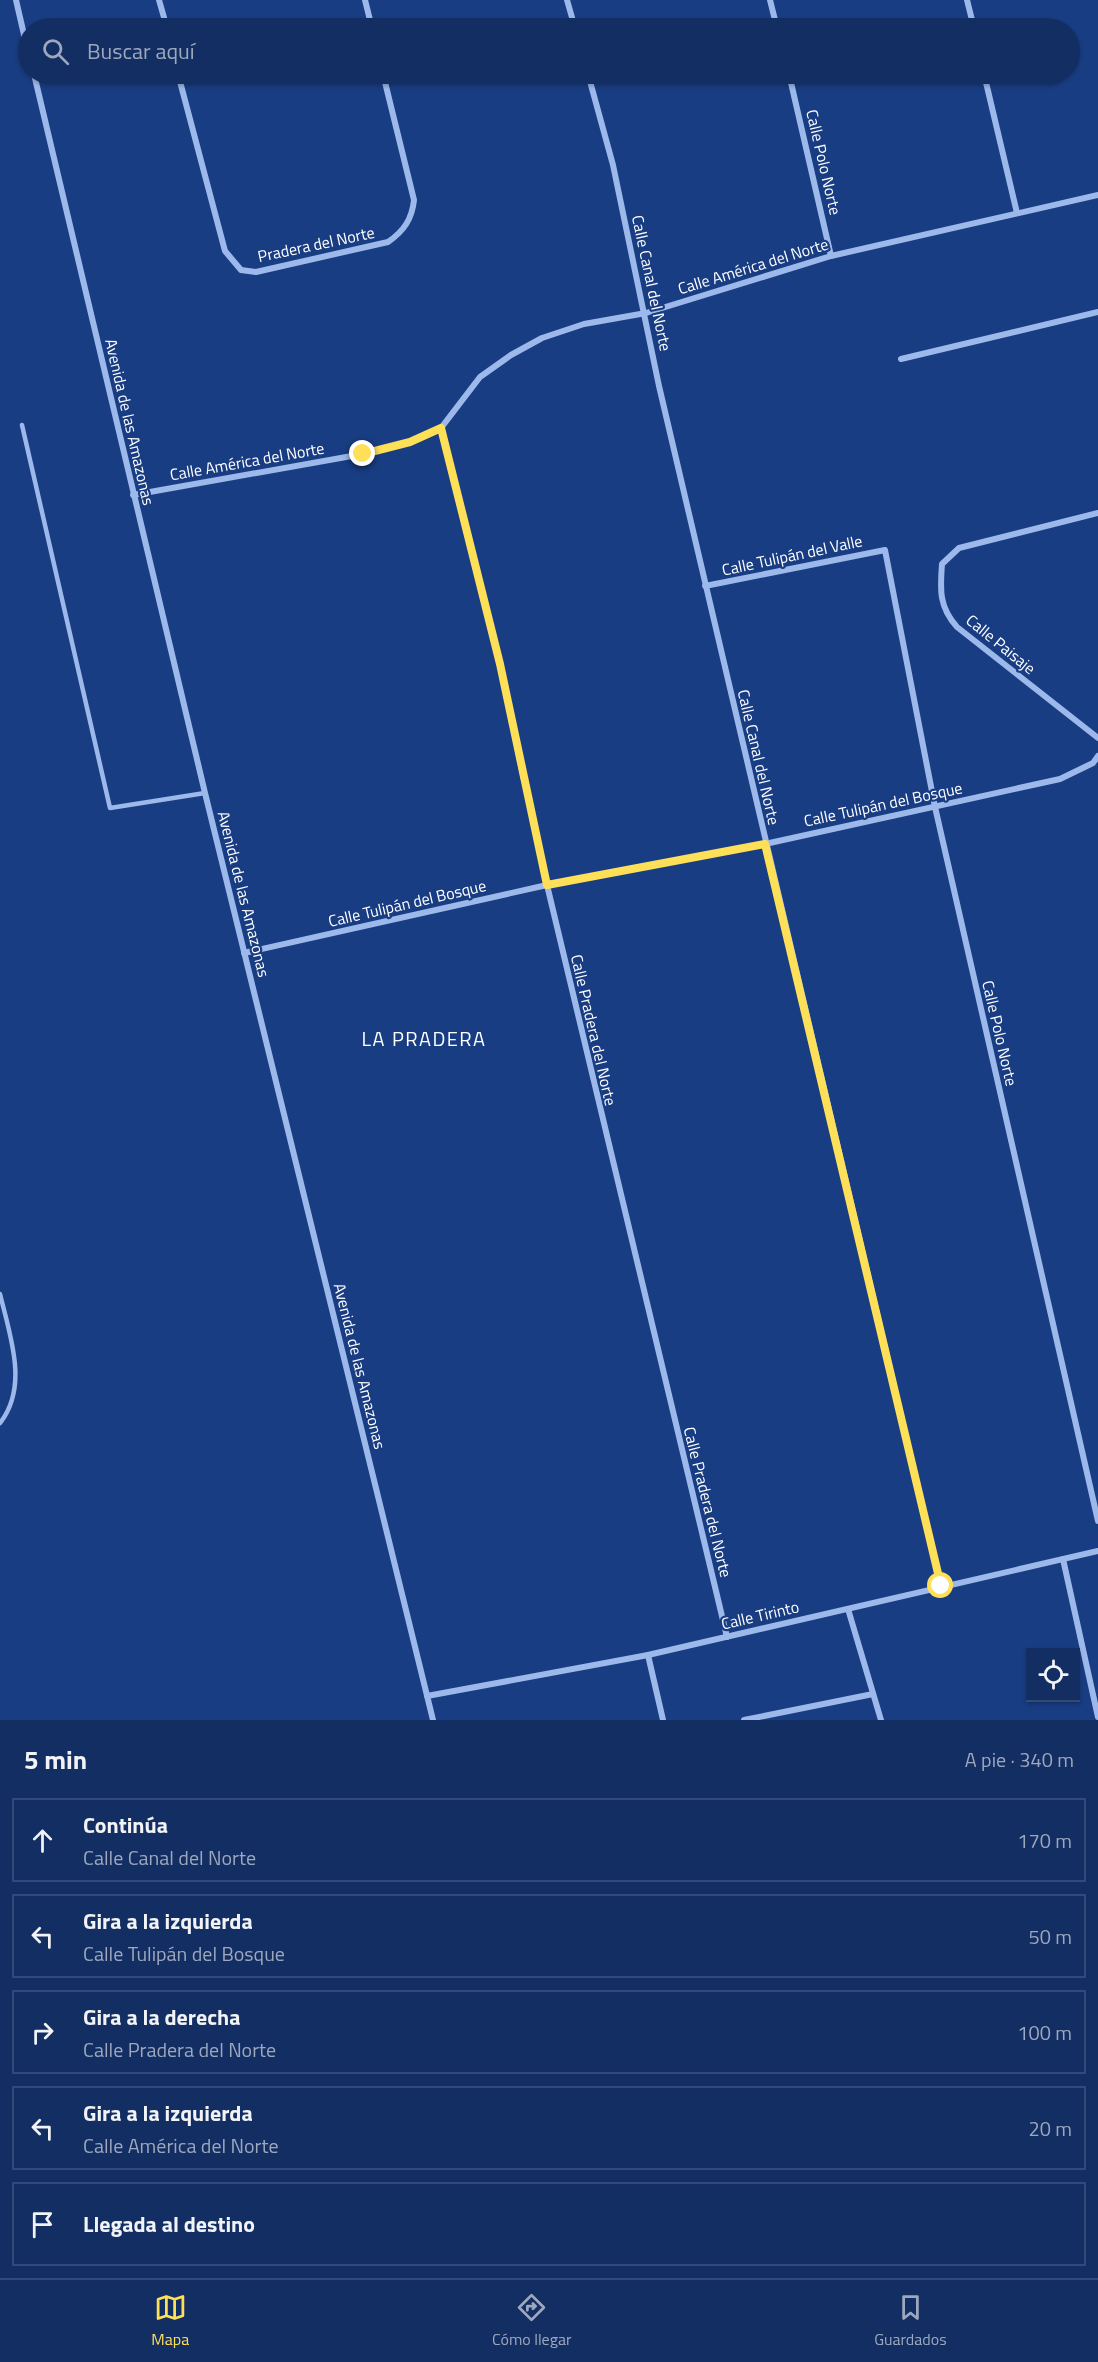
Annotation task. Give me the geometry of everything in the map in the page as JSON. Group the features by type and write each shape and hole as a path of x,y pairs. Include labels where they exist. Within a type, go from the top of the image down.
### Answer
{"street":[{"path":"16,0 20,18"},
{"path":"159,0 164,18"},
{"path":"365,0 370,18"},
{"path":"567,0 572,18"},
{"path":"770,0 774,18"},
{"path":"967,0 972,18"},
{"name":"Avenida de las Amazonas","path":"35,84 244,954 433,1720"},
{"name":"Pradera del Norte","path":"181,84 225,251 242,270 256,272 388,242 400,234 407,224 412,214 414,200 385,84"},
{"name":"Calle Canal del Norte","path":"591,84 613,165 646,313 659,386 705,586 941,1586"},
{"name":"Calle Polo Norte","path":"791,84 831,256"},
{"path":"986,84 1017,213"},
{"name":"Calle América del Norte","path":"133,495 363,454 410,442 441,428 480,377 511,355 542,338 584,324 646,313 831,256 1098,195"},
{"path":"901,359 1098,312"},
{"path":"441,428 500,664 524,780"},
{"name":"Calle Paisaje","path":"1098,513 959,548 942,564 940,592 948,617 983,648 1098,738"},
{"name":"Calle Polo Norte","path":"885,550 935,807 1098,1521"},
{"name":"Calle Tulipán del Valle","path":"705,586 885,550"},
{"name":"Calle Tulipán del Bosque","path":"244,954 547,885 765,844 1060,779 1093,763 1098,756"},
{"name":"Calle Pradera del Norte","path":"547,885 727,1637"},
{"name":"Calle Tirinto","path":"427,1696 727,1637 1098,1551"},
{"path":"1063,1559 1098,1717"},
{"path":"848,1608 881,1720"},
{"path":"648,1654 663,1720"},
{"path":"744,1720 873,1694"}],"lane":[{"path":"22,424 110,808 205,793"},
{"path":"0,1294 17,1368 10,1410 0,1423"}],"path":[{"path":"524,780 547,885"}],"district":[{"name":"LA PRADERA","path":"424,1039"}],"route":[{"path":"363,454 410,442 441,428 500,664 547,885 765,844 795,961 941,1586"}]}
